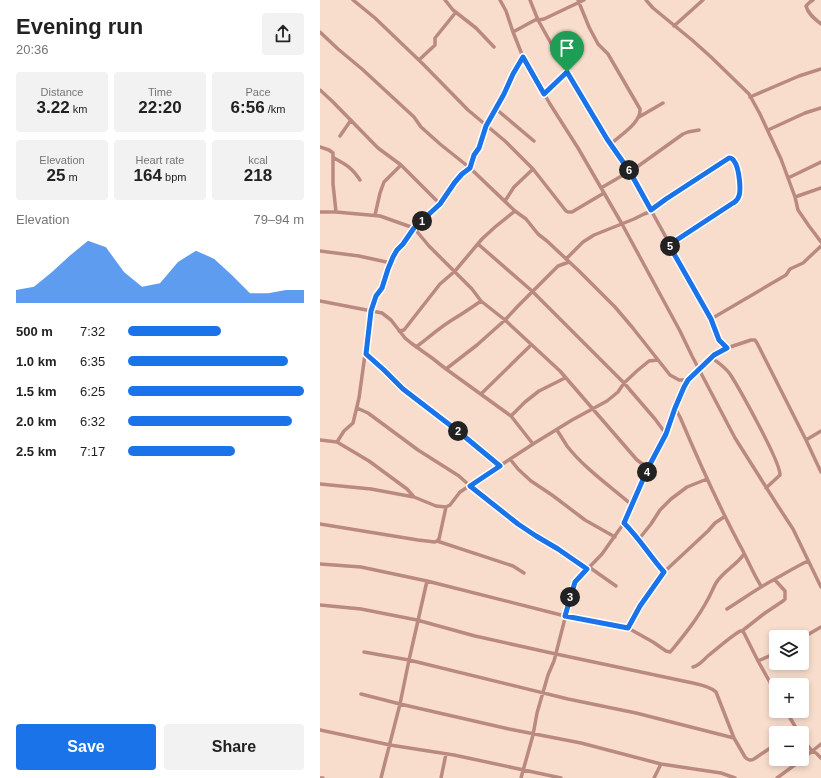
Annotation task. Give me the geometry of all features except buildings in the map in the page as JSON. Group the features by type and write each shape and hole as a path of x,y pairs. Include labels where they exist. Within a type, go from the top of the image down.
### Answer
{"street":[{"path":"353,0 375,18 419,60 468,110 505,141 533,169 566,211 572,212 604,193"},
{"path":"445,0 453,10 476,28 494,47"},
{"path":"500,0 506,11 523,57 622,224 735,438 794,529 821,587"},
{"path":"530,0 538,20 567,72 630,172 711,319 719,340 727,348"},
{"path":"513,32 534,20 544,19 579,1 584,0"},
{"path":"646,0 653,8 711,57 749,94 781,159 795,197 798,210 808,226 821,242"},
{"path":"674,26 703,0"},
{"path":"813,0 806,6 807,10 810,15 821,24"},
{"path":"579,1 589,27 598,44 608,54 638,104 640,113 639,117"},
{"path":"419,60 435,45 435,38 456,12"},
{"path":"320,32 414,117 421,127 470,168 515,211 526,219 538,234 568,260 614,307 670,375 679,380 684,387"},
{"path":"337,442 344,431 353,423 359,398 371,311 376,296 382,288 397,250 414,228 440,204 462,174 470,168 474,155 479,148 486,126 523,57"},
{"path":"750,97 799,76 821,69"},
{"path":"544,94 567,72"},
{"path":"320,90 378,148 401,165 440,204"},
{"path":"611,144 635,123 639,117 663,103"},
{"path":"768,130 805,113 821,108"},
{"path":"496,109 534,141"},
{"path":"340,136 351,120"},
{"path":"601,188 630,172 683,134 699,130"},
{"path":"320,147 333,153 333,184 336,212"},
{"path":"334,158 346,164 355,172 360,180"},
{"path":"446,369 477,345 505,320 558,266 568,260 583,242 594,235 651,211 671,195 729,158 734,160 738,168 740,185 738,199 669,245"},
{"path":"788,178 821,162"},
{"path":"375,215 384,182 401,165"},
{"path":"505,201 514,187 533,169"},
{"path":"795,197 821,188"},
{"path":"399,331 404,330 440,284 455,271 478,244 495,227 515,211"},
{"path":"320,212 375,215 414,228 481,301 505,320 560,371 637,460 648,468"},
{"path":"478,244 532,291 624,383 666,434"},
{"path":"711,319 786,275 790,269 803,264 821,246"},
{"path":"320,251 359,256 391,263"},
{"path":"320,301 382,313 391,320 405,338 416,347 511,416 533,444"},
{"path":"416,347 434,332 481,301"},
{"path":"521,778 537,713 556,654 575,582 602,554 624,523 648,468 666,434 675,408 688,380 712,358 727,348 755,340 821,472"},
{"path":"481,394 531,345"},
{"path":"366,354 403,389 500,466"},
{"path":"712,358 724,366 730,375 751,411 780,471 780,475 766,488"},
{"path":"320,484 370,489 414,497 436,506 446,507 450,505 460,492 533,444 613,396 618,392 624,383 649,361 658,360"},
{"path":"511,416 539,391 565,378"},
{"path":"679,380 688,380"},
{"path":"357,408 379,420 418,450 459,476 518,524 616,586"},
{"path":"675,408 724,517 753,574 761,586"},
{"path":"671,419 680,417"},
{"path":"557,430 581,461 632,505"},
{"path":"806,440 821,431"},
{"path":"320,440 337,442 369,461 407,489 414,497"},
{"path":"510,459 531,481 585,520 615,537"},
{"path":"639,539 660,510 671,499 687,487 707,479"},
{"path":"437,541 439,539 446,507"},
{"path":"628,628 640,606 664,572 715,523 724,517"},
{"path":"624,523 639,539 648,553 664,572"},
{"path":"320,524 418,540 437,541 513,566 524,573"},
{"path":"320,564 361,567 427,580 565,616 628,628 670,652 690,627 708,599 716,582 741,560 744,554"},
{"path":"741,560 746,560"},
{"path":"727,609 761,586 775,580 808,561"},
{"path":"381,778 400,704 408,660 427,580"},
{"path":"693,667 698,665 729,639 785,599 785,591 775,580"},
{"path":"320,605 361,609 417,620 475,636 688,682 713,689 716,692 734,738 745,757 748,760 751,760 769,748"},
{"path":"809,634 821,627"},
{"path":"742,631 769,681"},
{"path":"364,652 408,660 543,694 636,713 734,738"},
{"path":"758,661 769,656"},
{"path":"361,694 533,734 581,743 661,764 721,773 735,778"},
{"path":"320,730 561,778"},
{"path":"777,778 821,744"},
{"path":"809,748 812,752 816,753 821,758"},
{"path":"441,778 446,754"},
{"path":"654,778 661,764"}],"route":[{"path":"523,57 544,94 567,72 607,139 630,172 651,210 729,158 734,160 738,168 740,185 738,199 669,245 711,319 719,340 727,348 714,355 688,380 675,408 666,434 648,468 624,523 639,539 648,553 664,572 640,606 628,628 565,616 575,582 587,569 518,524 470,486 500,466 487,454 403,389 366,354 371,311 376,296 382,288 393,257 414,228 440,204 455,182 470,168 474,155 479,148 486,126 523,57"}]}
